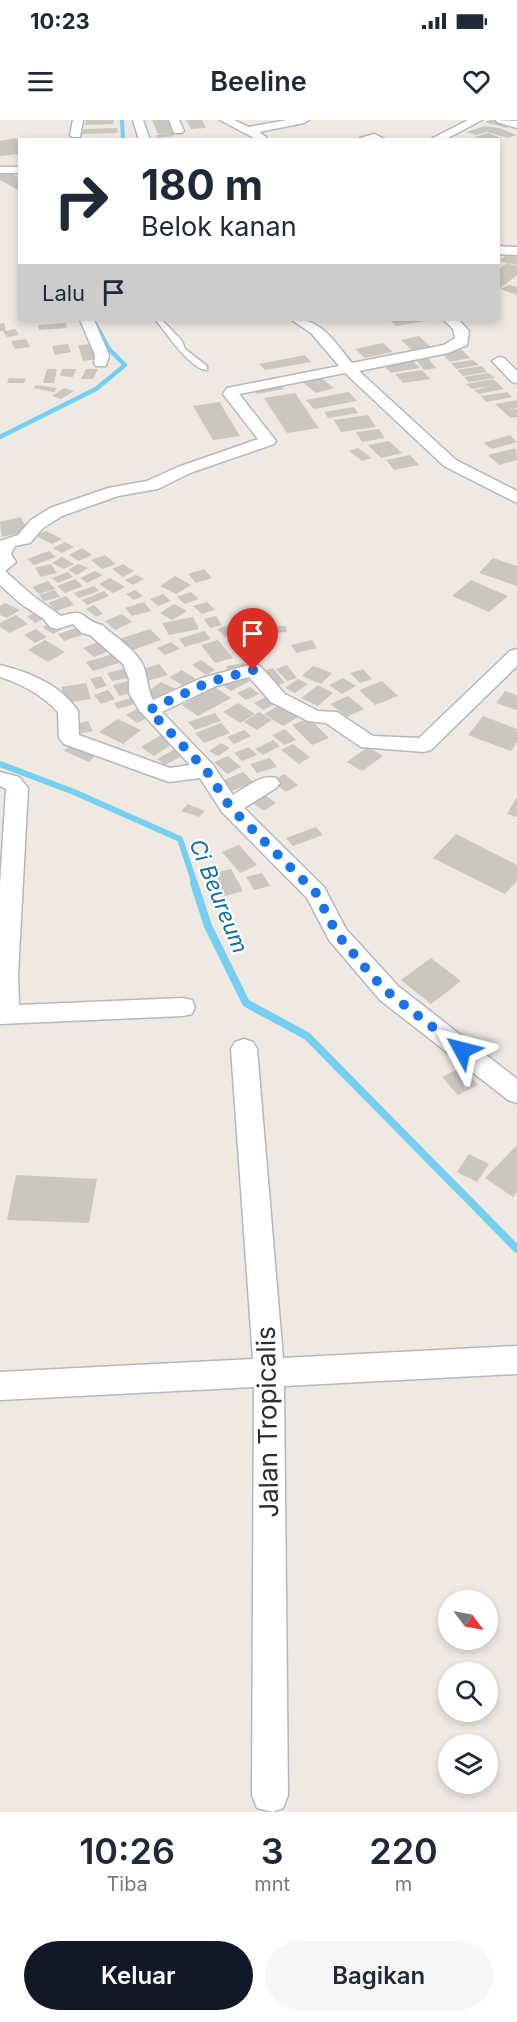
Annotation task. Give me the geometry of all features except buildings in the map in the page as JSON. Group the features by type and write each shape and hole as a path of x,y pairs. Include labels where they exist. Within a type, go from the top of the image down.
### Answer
{"street":[{"path":"76,135 78,120"},
{"path":"138,120 144,138"},
{"path":"225,120 262,138"},
{"path":"247,131 304,120"},
{"path":"438,138 477,120"},
{"path":"501,120 517,125"},
{"path":"0,170 18,170"},
{"path":"500,253 517,251"},
{"path":"87,321 102,356 101,363"},
{"path":"301,321 316,330 349,369 450,463 517,498"},
{"path":"0,567 7,562 2,554 9,542 24,539 37,524 56,512 114,492 152,485 184,470 268,441 268,438 231,394 232,391 459,346 463,335 461,327 452,321"},
{"path":"499,361 517,379"},
{"path":"0,575 27,600 51,615 57,622 76,617 89,629 95,629 132,662 139,680 139,693 149,710 206,770 230,807 316,893 337,934 373,977 389,993 517,1093"},
{"path":"149,710 209,682 253,670 278,698 315,717 330,716 368,742 424,745 517,655"},
{"path":"0,671 36,684 52,694 68,711 71,739 170,775 206,770"},
{"path":"0,779 12,782 17,788 3,1015 183,1007"},
{"path":"230,807 269,783"},
{"name":"Jalan Tropicalis","path":"244,1049 269,1372 270,1795"},
{"path":"0,1386 517,1360"}],"lane":[{"path":"160,321 179,343 182,350 204,368"}],"waterway":[{"name":"Ci Beureum","path":"122,120 123,138"},
{"name":"Ci Beureum","path":"0,437 96,389 125,365 109,349 94,321"},
{"name":"Ci Beureum","path":"0,764 74,792 180,839 195,884"},
{"name":"Ci Beureum","path":"194,883 208,926 246,1003 307,1036 517,1249"}],"route":[{"path":"253,670 209,682 149,710 206,770 230,807 316,893 337,934 373,977 389,993 462,1050"}]}
